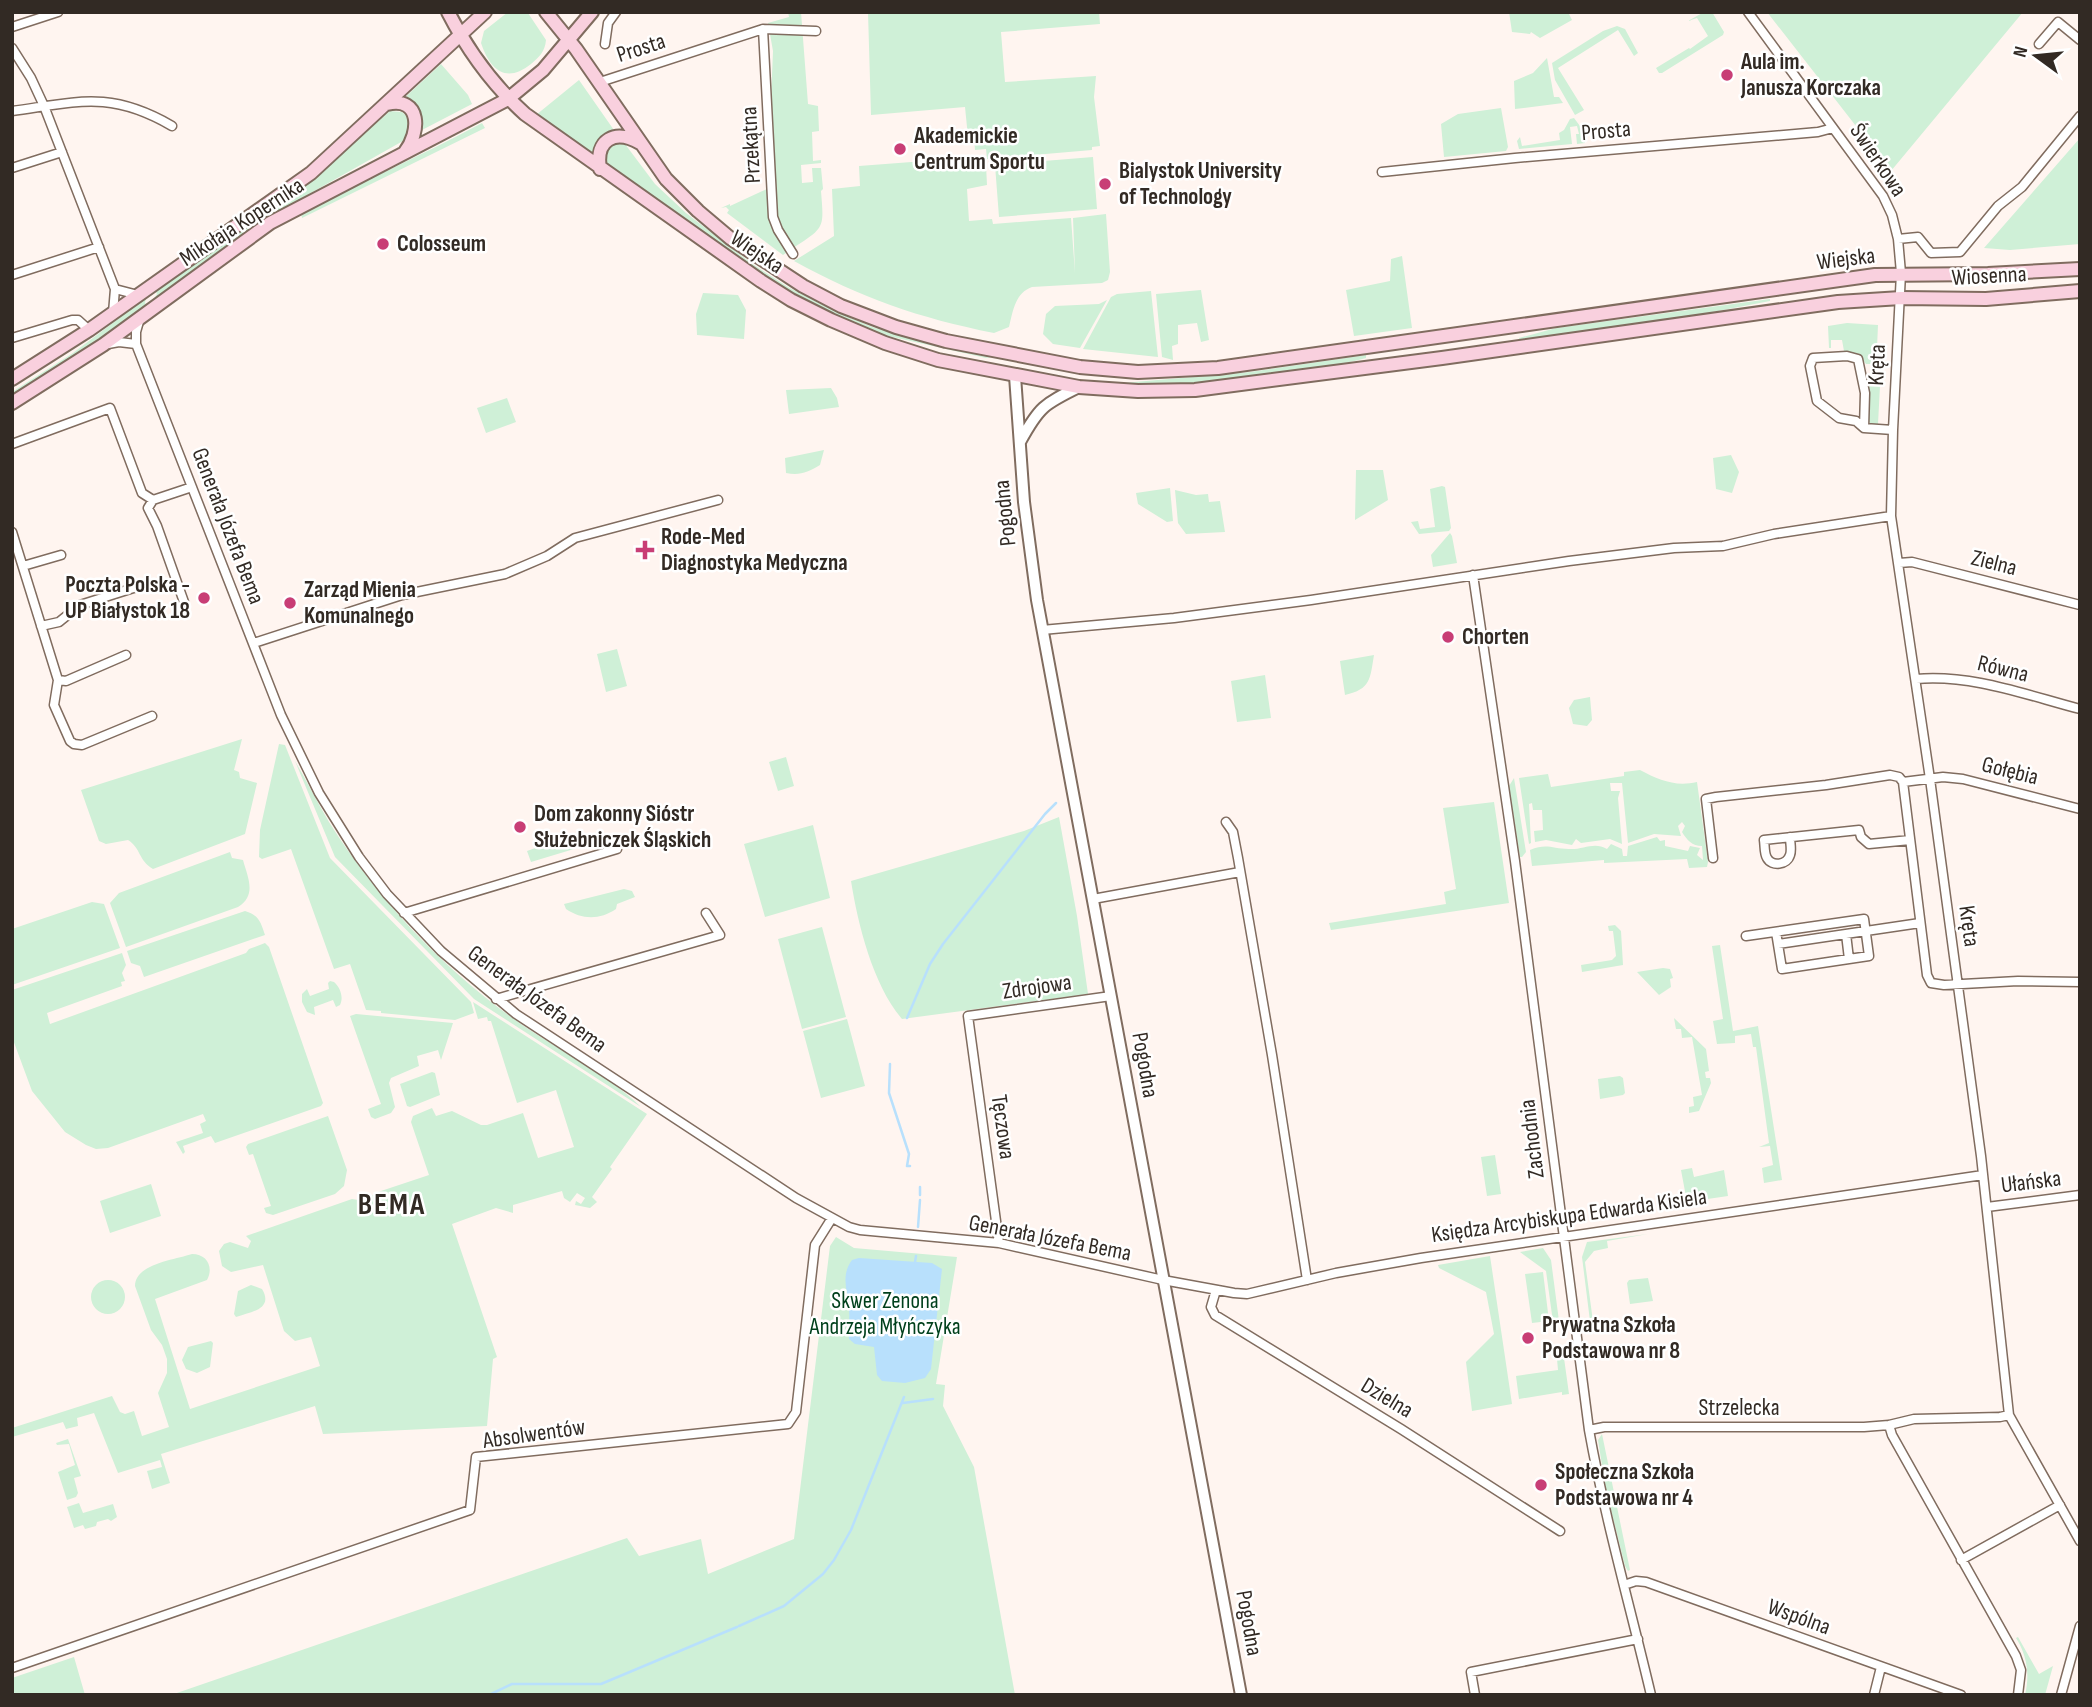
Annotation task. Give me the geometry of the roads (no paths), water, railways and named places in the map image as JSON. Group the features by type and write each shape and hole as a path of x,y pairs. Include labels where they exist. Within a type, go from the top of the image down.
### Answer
{"main road":[{"name":"Wiejska","path":"448,12 460,35 508,99 600,169 761,281 831,320 885,343 938,360 1015,376 1079,387 1138,391 1195,390 1838,302 1900,298"},
{"name":"Mikołaja Kopernika","path":"12,379 89,330 311,173 485,12"},
{"name":"Wiejska","path":"546,12 570,40 666,179 698,211 750,253 841,306 896,327 946,341 1080,367 1138,372 1229,367 1666,303 1901,273"},
{"name":"Mikołaja Kopernika","path":"14,402 103,345 270,223 508,99 543,70 592,12"},
{"path":"387,104 399,103 414,115 416,134 403,154"},
{"path":"600,169 600,150 603,143 609,139 628,138 640,143"},
{"name":"Wiosenna","path":"1901,273 1988,274 2080,269"},
{"path":"1837,281 1838,302"},
{"name":"Wiosenna","path":"1900,298 1986,299 2080,291"},
{"path":"1439,337 1442,358"},
{"path":"1385,344 1392,345 1397,350 1397,357 1390,365"},
{"path":"1015,376 1018,355"}],"street":[{"path":"12,27 58,12"},
{"path":"606,44 608,23 616,12"},
{"name":"Świerkowa","path":"1748,12 1883,196 1892,215 1898,239 1901,273"},
{"path":"2039,44 2058,22 2080,40"},
{"name":"Prosta","path":"600,82 763,29 817,31"},
{"name":"Przekątna","path":"763,29 773,217 793,254"},
{"path":"12,48 31,78 44,106 99,247 115,289 113,313"},
{"path":"12,111 92,100 132,107 172,126"},
{"path":"1898,239 1918,237 1931,253 1960,252 1998,206 2022,187 2080,116"},
{"name":"Prosta","path":"1382,172 1818,132 1833,128"},
{"path":"12,168 62,152"},
{"path":"12,275 99,247"},
{"name":"Wiejska","path":"1900,298 1901,273"},
{"path":"115,289 138,295"},
{"name":"Kręta","path":"1900,298 1891,516 1930,779 1983,1175 2009,1415 2080,1541"},
{"path":"103,345 119,342 136,344 140,318"},
{"path":"12,338 72,320 78,320 89,330"},
{"name":"Generała Józefa Bema","path":"136,344 281,715 319,793 359,857 404,913 441,951 496,999 661,1111 796,1198 849,1227 871,1232 999,1243 1163,1280"},
{"path":"1864,428 1865,393 1858,359 1847,356 1813,358 1810,366 1817,401 1839,418 1856,421 1864,428 1893,430"},
{"name":"Pogodna","path":"1015,376 1029,549 1042,630 1241,1695"},
{"path":"1020,442 1047,403 1079,387"},
{"path":"12,444 110,408 142,493 153,500"},
{"path":"184,602 148,508 153,500 192,487"},
{"path":"254,643 402,595 505,574 547,556 575,538 718,500"},
{"path":"1042,630 1191,616 1663,549 1723,546 1774,534 1891,516"},
{"path":"12,532 58,680 54,705 74,744 82,744 152,716"},
{"path":"23,566 61,555"},
{"name":"Zielna","path":"1899,563 1912,562 2080,605"},
{"name":"Zachodnia","path":"1473,575 1515,861 1589,1430 1600,1488 1651,1695"},
{"path":"41,626 59,622 80,605 143,585"},
{"path":"58,680 66,681 126,656"},
{"name":"Równa","path":"1916,680 1938,677 1968,680 2080,709"},
{"name":"Gołębia","path":"1713,858 1706,799 1890,775 1899,777 1903,782 1944,777 1964,779 2080,808"},
{"path":"1903,782 1927,975 1931,983 2080,982"},
{"path":"1226,822 1233,832 1272,1055 1307,1280"},
{"path":"1790,837 1859,830 1861,837 1869,844 1910,839"},
{"path":"404,913 617,849"},
{"path":"1093,899 1240,872"},
{"path":"496,999 720,935 706,913"},
{"path":"1746,936 1864,919 1869,956 1782,968 1776,932"},
{"path":"1778,944 1920,923"},
{"path":"1846,934 1849,959"},
{"name":"Zdrojowa","path":"968,1016 1111,996"},
{"name":"Tęczowa","path":"968,1016 999,1243"},
{"name":"Księdza Arcybiskupa Edwarda Kisiela","path":"1163,1280 1247,1294 1422,1258 1983,1175"},
{"name":"Ułańska","path":"1987,1207 2080,1195"},
{"name":"Absolwentów","path":"12,1668 470,1510 476,1457 788,1424 796,1412 815,1245 832,1218"},
{"name":"Dzielna","path":"1216,1290 1211,1307 1215,1315 1560,1531"},
{"name":"Strzelecka","path":"1589,1430 1604,1427 1864,1427 1914,1419 2000,1418 2009,1415"},
{"path":"1889,1425 1892,1436 2016,1656 2021,1670 2018,1695"},
{"path":"1961,1560 2060,1505"},
{"name":"Wspólna","path":"1624,1585 1636,1581 1646,1582 1961,1695"},
{"path":"2061,1695 2080,1626"},
{"path":"1475,1695 1471,1672 1638,1639"},
{"path":"1874,1695 1881,1667"}],"water":[{"path":"859,1258 932,1263 942,1269 931,1369 925,1378 905,1383 882,1381 877,1375 874,1347 855,1344 849,1339 846,1272 852,1260"}],"waterway":[{"path":"907,1018 930,964 943,944 1056,803"},
{"path":"890,1064 889,1093 909,1154 907,1166 910,1166"},
{"path":"920,1187 920,1195"},
{"path":"918,1227 920,1200"},
{"path":"915,1262 916,1256"},
{"path":"739,1626 784,1606 823,1574 834,1560 851,1530 904,1397"},
{"path":"903,1403 933,1399"},
{"path":"489,1695 512,1684 601,1684 737,1627"}],"place":[{"name":"Aula im. Janusza Korczaka","path":"1727,75"},
{"name":"Akademickie Centrum Sportu","path":"900,149"},
{"name":"Bialystok University of Technology","path":"1105,184"},
{"name":"Colosseum","path":"383,244"},
{"name":"Rode-Med Diagnostyka Medyczna","path":"645,550"},
{"name":"Poczta Polska - UP Białystok 18","path":"204,598"},
{"name":"Zarząd Mienia Komunalnego","path":"290,603"},
{"name":"Chorten","path":"1448,637"},
{"name":"Dom zakonny Sióstr Służebniczek Śląskich","path":"520,827"},
{"name":"Prywatna Szkoła Podstawowa nr 8","path":"1528,1338"},
{"name":"Społeczna Szkoła Podstawowa nr 4","path":"1541,1485"}],"district":[{"name":"BEMA","path":"392,1205"}],"park label":[{"name":"Skwer Zenona Andrzeja Młyńczyka","path":"885,1314"}]}
